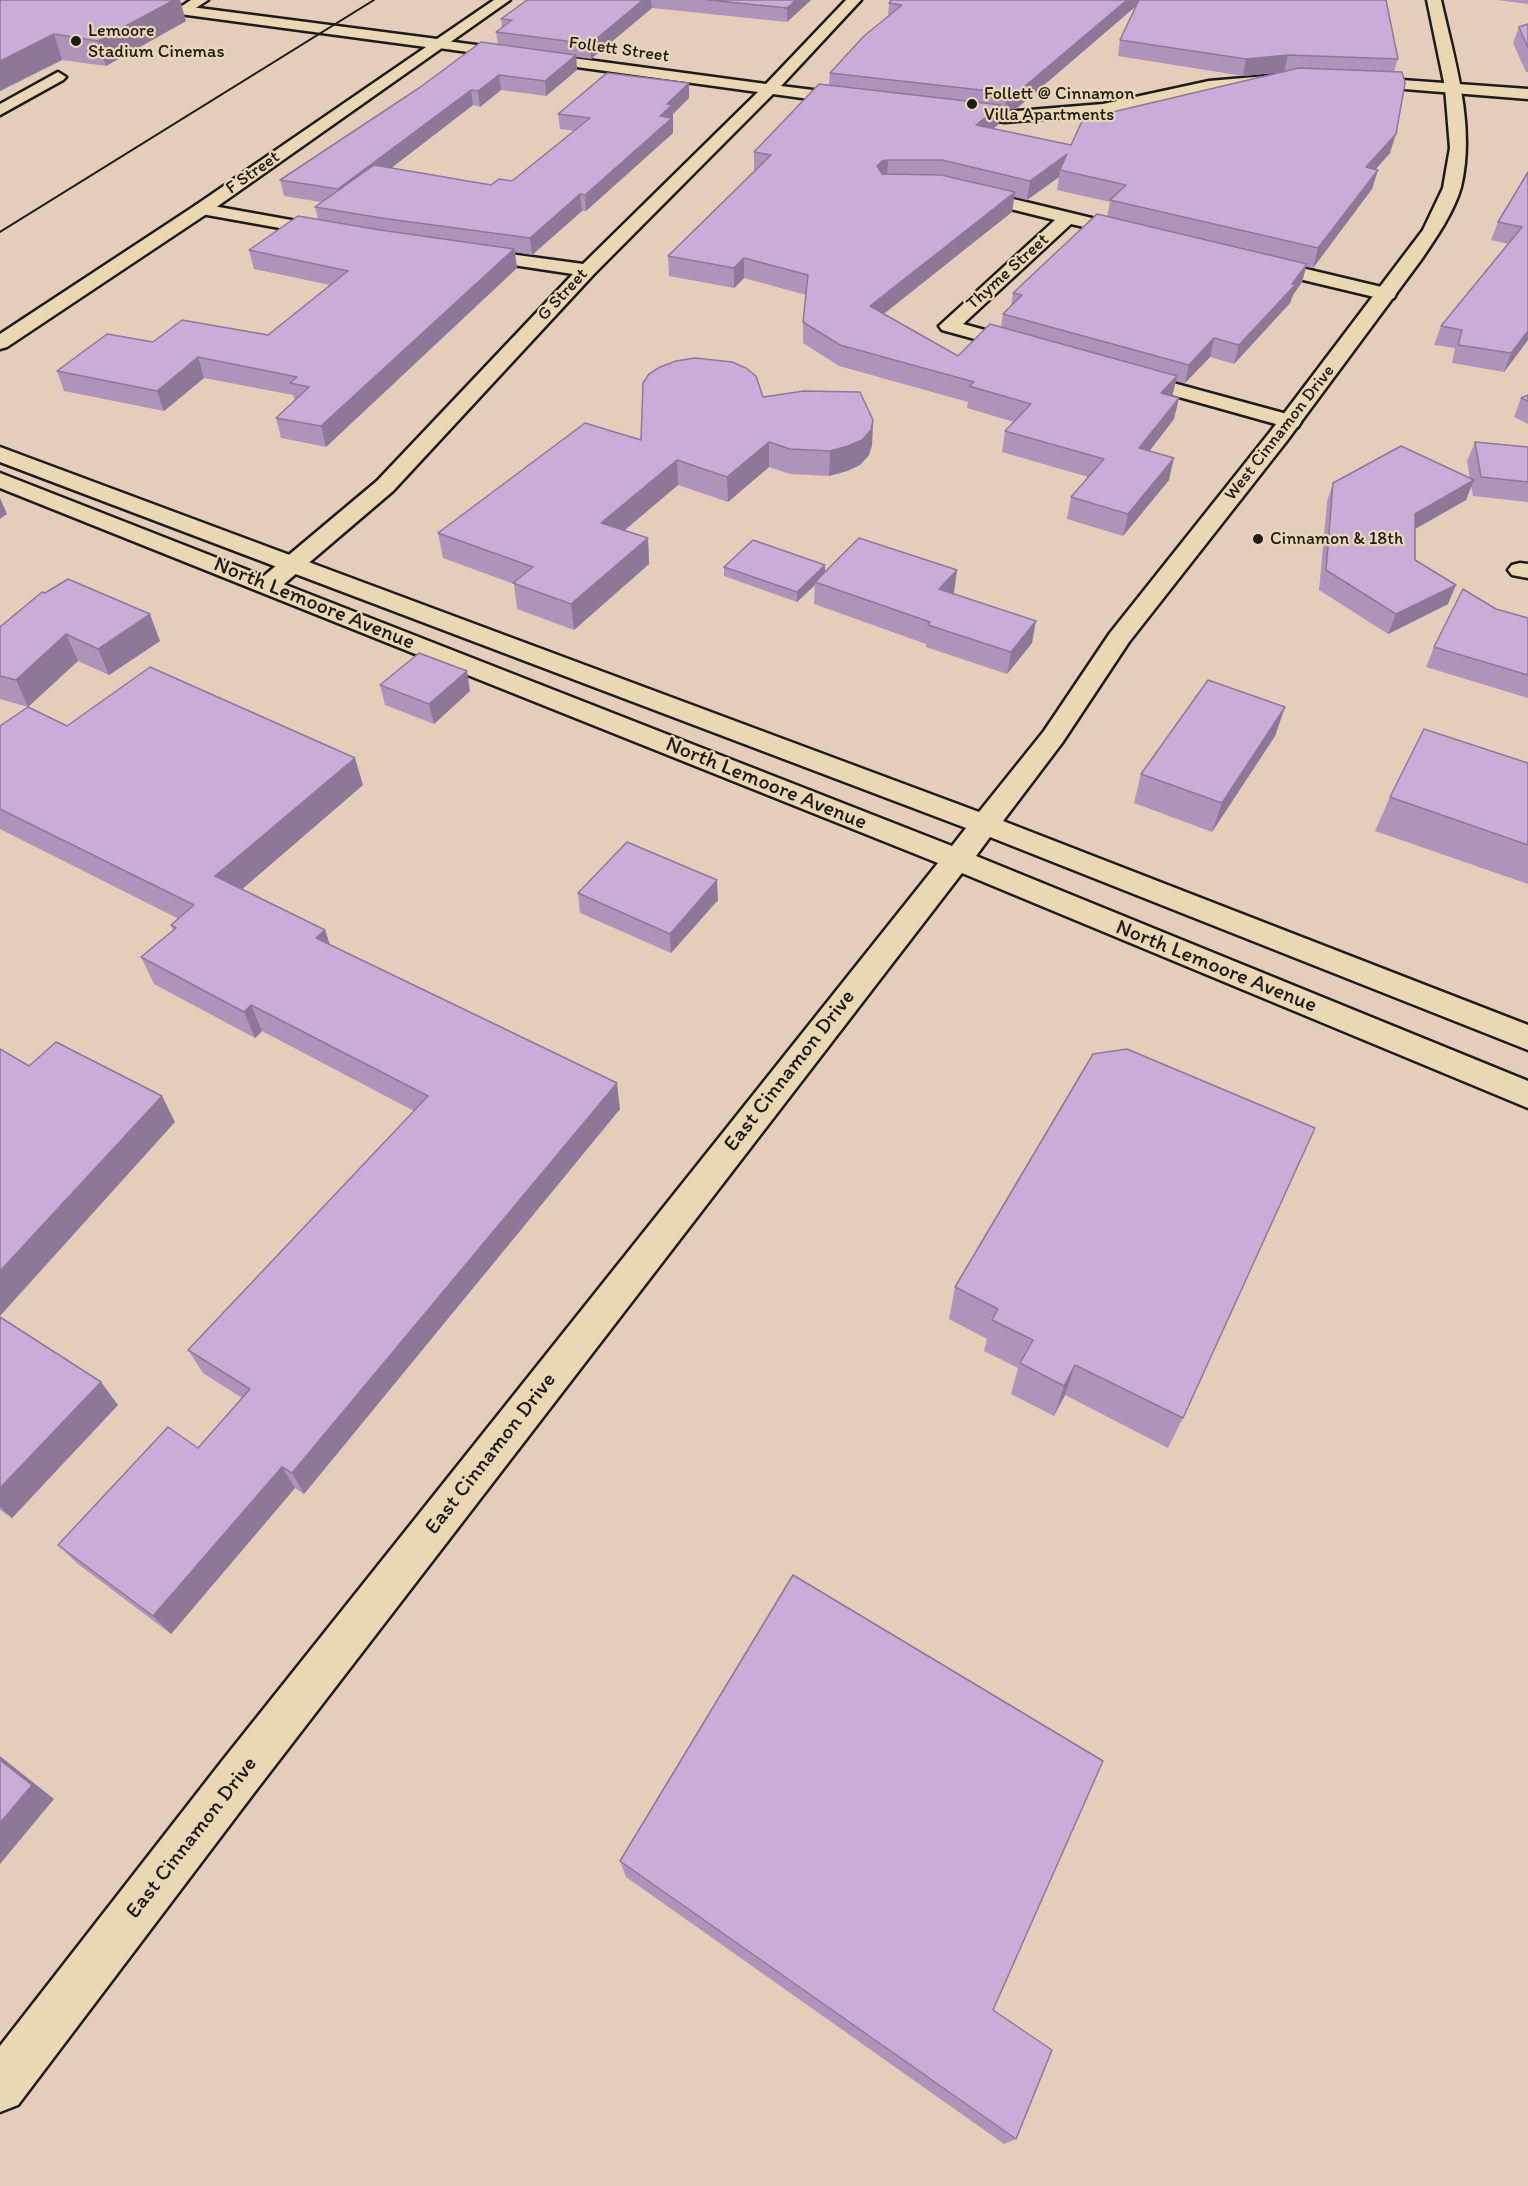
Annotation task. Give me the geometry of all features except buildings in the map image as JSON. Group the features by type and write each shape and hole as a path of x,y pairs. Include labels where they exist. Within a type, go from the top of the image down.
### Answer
{"street":[{"name":"Follett Street","path":"105,0 869,102"},
{"path":"183,10 201,0"},
{"name":"F Street","path":"0,343 202,209 503,0"},
{"name":"G Street","path":"268,585 385,486 586,270 768,90 854,0"},
{"name":"West Cinnamon Drive","path":"984,824 1059,729 1119,638 1290,422 1387,294 1432,230 1452,188 1458,148 1453,87 1434,0"},
{"path":"0,110 58,77"},
{"path":"937,109 1005,117 1103,109 1209,86 1296,80"},
{"path":"1343,81 1528,94"},
{"path":"952,189 1148,237"},
{"path":"202,209 350,236"},
{"name":"Thyme Street","path":"1040,351 949,326 1068,218"},
{"path":"451,251 586,270"},
{"path":"1239,258 1387,294"},
{"path":"1108,370 1290,422"},
{"name":"North Lemoore Avenue","path":"0,454 984,824 1528,1038"},
{"name":"North Lemoore Avenue","path":"0,480 956,860 1528,1095"},
{"name":"East Cinnamon Drive","path":"0,2087 252,1759 984,824"}],"railway":[{"path":"0,232 374,0"}],"place":[{"name":"Lemoore Stadium Cinemas","path":"76,41"},
{"name":"Follett @ Cinnamon Villa Apartments","path":"972,104"},
{"name":"Cinnamon & 18th","path":"1258,539"}]}
